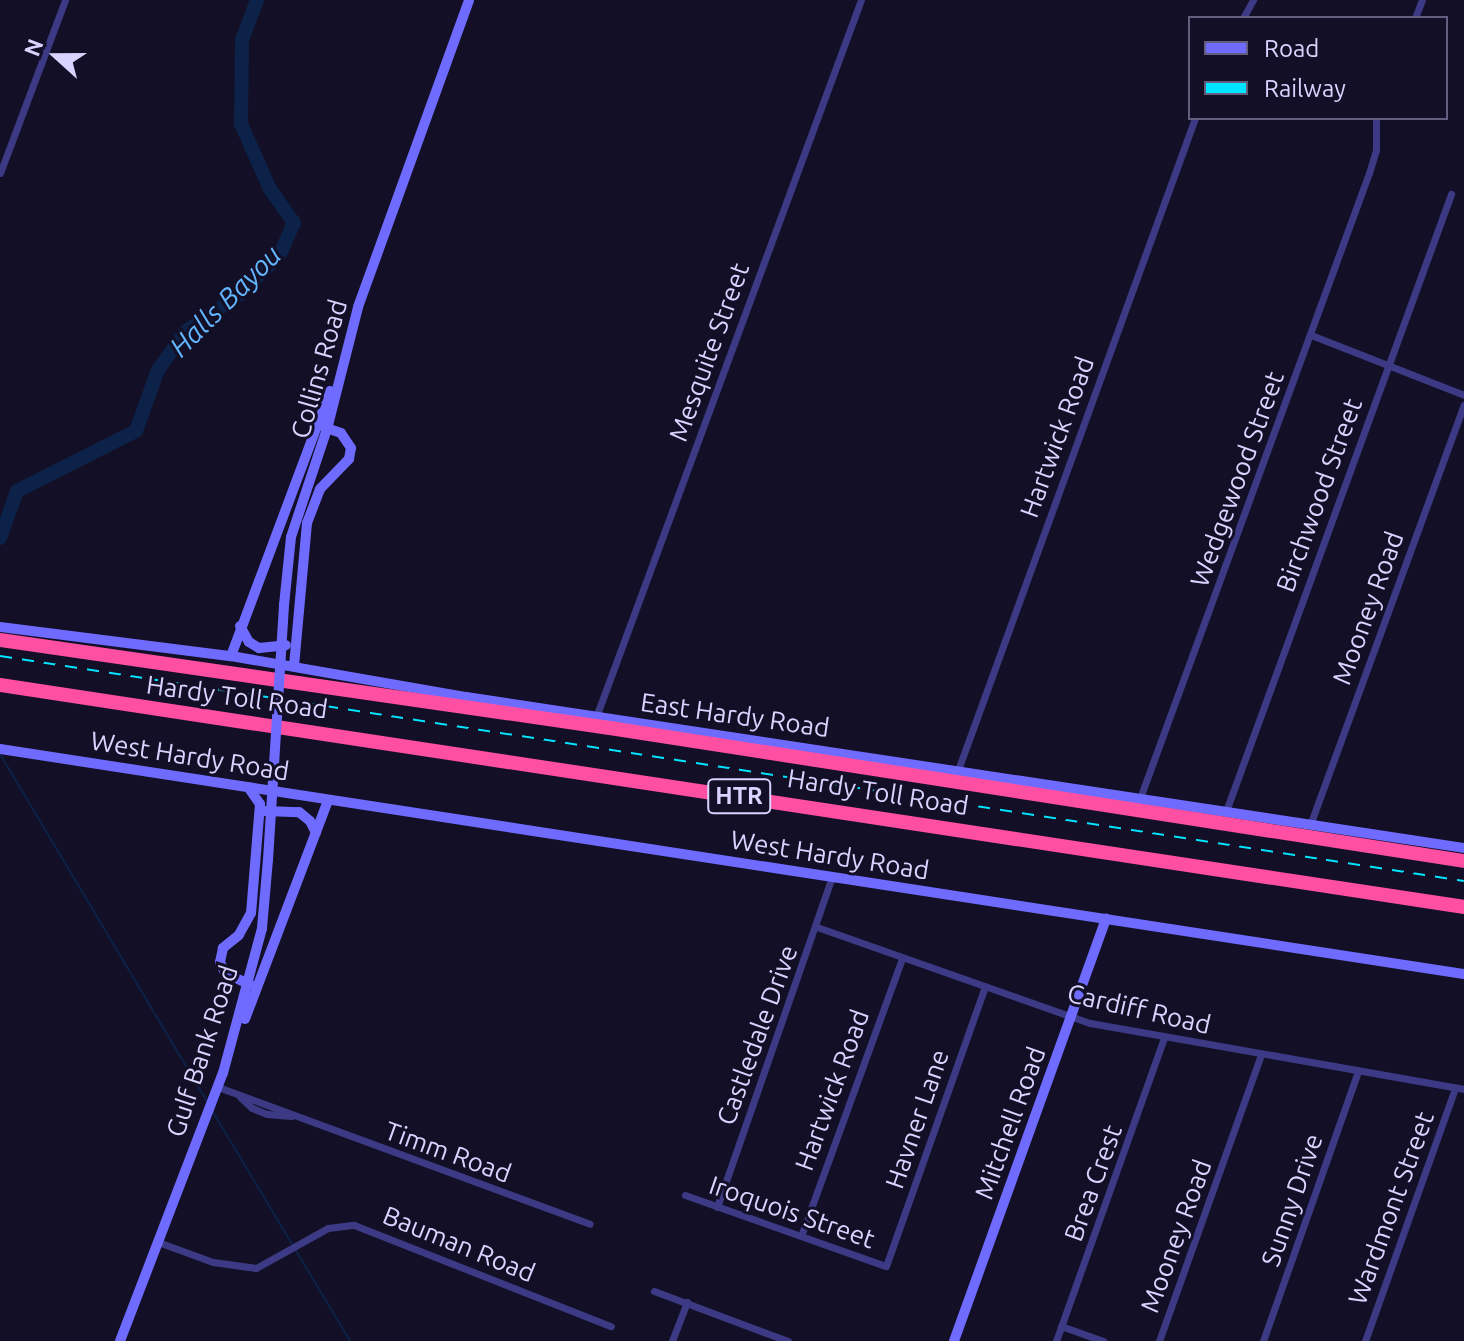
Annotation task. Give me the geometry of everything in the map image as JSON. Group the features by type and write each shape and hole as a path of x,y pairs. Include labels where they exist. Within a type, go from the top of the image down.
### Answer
{"highway":[{"name":"Hardy Toll Road","path":"0,640 16,636 1464,861"},
{"name":"Hardy Toll Road","path":"6,686 1464,907"}],"main road":[{"name":"Collins Road","path":"274,763 291,537 322,426 386,226 469,0"},
{"path":"231,656 240,626 322,426 341,433 351,448 349,459 320,489 309,515 301,554 294,666"},
{"path":"240,626 249,642 259,648 288,645 295,631"},
{"name":"East Hardy Road","path":"0,627 16,636 231,656 596,717 1464,848"},
{"name":"West Hardy Road","path":"0,749 1464,974"},
{"name":"Gulf Bank Road","path":"120,1341 223,1073 252,986 262,928 274,763"},
{"path":"248,787 258,797 259,818 251,913 243,930 220,955 225,973 252,986 328,800"},
{"path":"259,818 270,809 299,812 310,821 316,833"},
{"name":"Mitchell Road","path":"954,1341 1106,919"}],"street":[{"path":"0,173 65,0"},
{"name":"Mesquite Street","path":"596,717 861,0"},
{"name":"Hartwick Road","path":"958,770 1194,120"},
{"name":"Wedgewood Street","path":"1140,798 1369,173 1376,150 1376,120"},
{"name":"Birchwood Street","path":"1226,811 1451,194"},
{"path":"1311,335 1464,395"},
{"name":"Mooney Road","path":"1310,825 1464,405"},
{"name":"Castledale Drive","path":"717,1207 832,877"},
{"name":"Cardiff Road","path":"817,927 1071,1017 1164,1038 1460,1089"},
{"name":"Hartwick Road","path":"801,1236 902,958"},
{"name":"Havner Lane","path":"886,1266 985,986"},
{"name":"Brea Crest","path":"1056,1341 1164,1038"},
{"name":"Mooney Road","path":"1159,1341 1261,1055"},
{"name":"Sunny Drive","path":"1263,1341 1358,1071"},
{"name":"Wardmont Street","path":"1365,1341 1460,1089"},
{"name":"Timm Road","path":"216,1090 240,1097 252,1108 267,1114 293,1116 590,1224"},
{"name":"Iroquois Street","path":"685,1195 886,1266"},
{"name":"Bauman Road","path":"158,1242 233,1266 256,1268 328,1228 354,1225 611,1326"},
{"path":"654,1291 687,1302 764,1337 788,1341"},
{"path":"672,1341 687,1302"},
{"path":"1061,1326 1103,1341"}],"waterway":[{"name":"Halls Bayou","path":"0,538 17,491 136,431 158,370 185,332 240,294 280,254 294,223 270,189 241,124 242,40 257,0"},
{"path":"0,754 208,1103"},
{"path":"213,1112 292,1244"},
{"path":"295,1249 350,1341"}],"railway":[{"path":"0,656 1464,881"}]}
